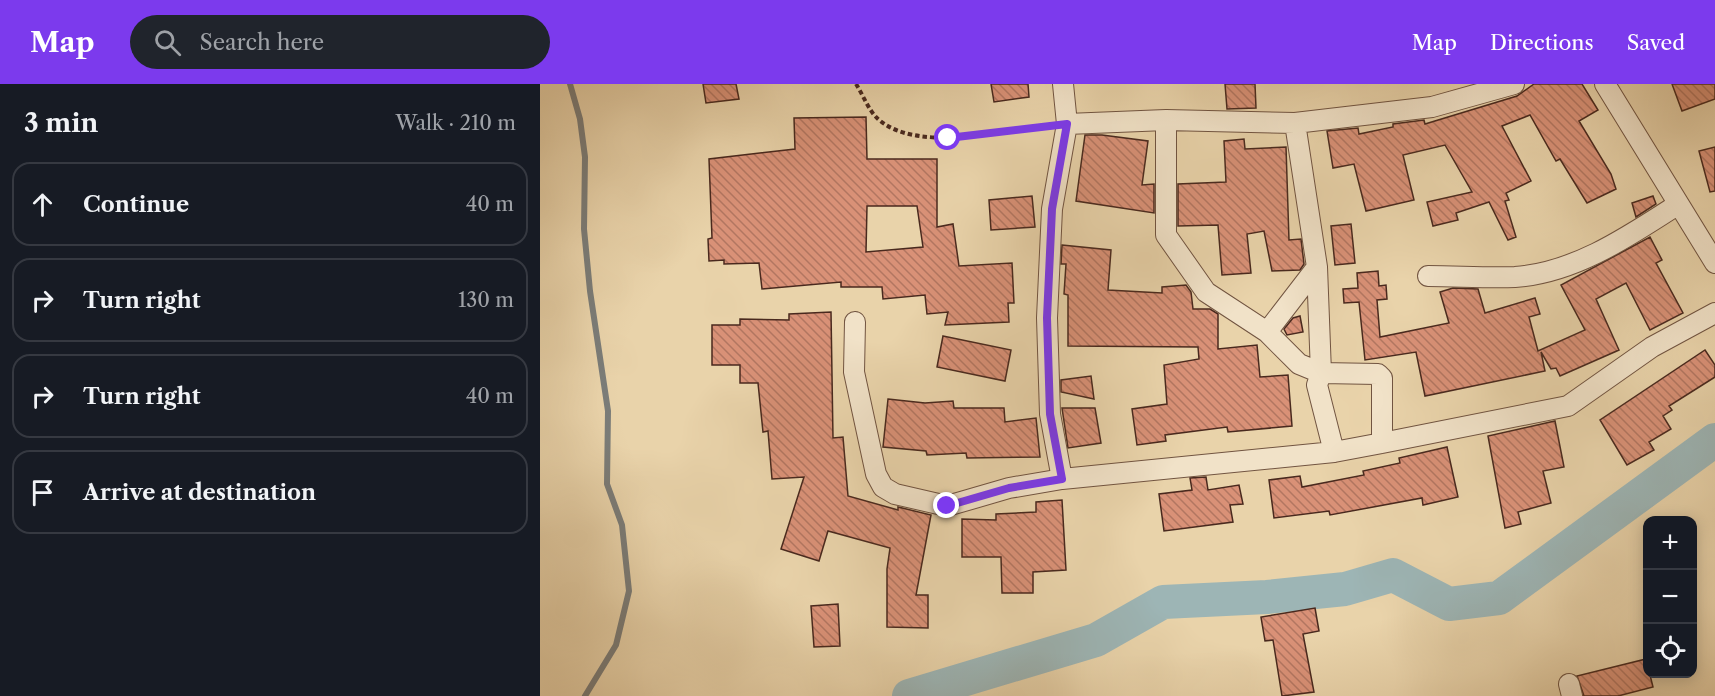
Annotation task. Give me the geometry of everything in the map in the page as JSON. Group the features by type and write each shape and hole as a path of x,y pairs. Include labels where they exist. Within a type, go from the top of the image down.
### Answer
{"street":[{"path":"1062,479 1050,414 1047,318 1052,209 1067,124 1063,84"},
{"path":"1067,124 1166,120 1295,123 1432,107 1514,84"},
{"path":"1605,84 1677,205 1715,263"},
{"path":"1166,120 1166,235 1206,292 1267,332 1299,364 1322,373 1378,374 1382,378 1382,443"},
{"path":"1295,123 1317,267 1322,373 1317,385 1334,452"},
{"path":"1428,276 1517,277 1573,264 1630,235 1677,205"},
{"path":"1267,332 1317,267"},
{"path":"855,322 854,372 876,474 883,487 895,494 947,506 1009,488 1062,479 1334,452 1568,406 1652,347 1715,313"}],"path":[{"path":"856,84 877,117 891,129 907,135 948,138 1067,124"}],"building":[{"path":"703,84 736,84 739,99 706,103"},
{"path":"991,84 1028,84 1029,97 994,102"},
{"path":"1225,84 1255,84 1256,108 1227,109"},
{"path":"1534,84 1582,84 1598,110 1579,121 1611,174 1616,189 1587,203 1560,159 1556,161 1530,115 1502,126 1531,181 1506,193 1509,200 1505,201 1516,237 1508,240 1489,202 1456,213 1458,220 1433,226 1427,202 1472,192 1445,145 1403,155 1414,200 1366,211 1354,164 1333,168 1327,131 1358,128 1359,134 1393,127 1393,124 1424,120 1425,124 1517,96"},
{"path":"1672,84 1715,84 1715,99 1682,111"},
{"path":"866,117 867,159 937,159 937,227 953,224 959,266 1012,263 1014,303 1008,303 1009,322 945,325 948,312 927,314 925,295 883,299 882,287 841,287 841,282 762,289 759,263 724,264 724,260 709,261 708,239 712,238 709,159 795,149 794,118","holes":["867,206 917,206 923,247 866,252"]},
{"path":"1085,135 1148,141 1142,185 1154,184 1154,213 1076,201"},
{"path":"1244,139 1245,149 1286,147 1289,240 1301,239 1304,264 1300,270 1272,271 1264,231 1247,234 1251,273 1222,275 1218,225 1178,226 1178,184 1226,182 1224,141"},
{"path":"1715,147 1715,191 1710,192 1699,151"},
{"path":"1032,196 1035,227 991,230 989,200"},
{"path":"1653,196 1656,204 1636,217 1632,203"},
{"path":"1351,224 1355,263 1335,265 1331,226"},
{"path":"1650,237 1662,260 1656,263 1683,313 1650,330 1626,283 1596,299 1619,350 1560,376 1556,368 1551,369 1541,352 1545,371 1425,396 1416,352 1365,360 1359,302 1344,303 1343,289 1358,288 1357,273 1378,271 1379,286 1386,285 1387,299 1377,300 1380,337 1449,323 1440,292 1453,288 1478,289 1485,313 1535,298 1540,314 1529,317 1538,351 1585,330 1561,285"},
{"path":"1062,245 1111,250 1108,290 1162,293 1162,287 1186,285 1191,292 1193,309 1210,309 1218,314 1218,349 1257,345 1260,377 1288,375 1292,426 1228,432 1227,427 1165,435 1166,441 1137,445 1132,409 1167,404 1164,365 1199,359 1198,347 1068,346 1068,295 1064,294 1066,264 1061,264"},
{"path":"831,312 833,438 843,437 848,496 898,510 898,507 931,515 916,595 928,595 928,628 887,627 887,569 890,548 828,531 819,561 781,549 804,477 772,479 768,431 763,432 758,383 740,383 740,365 712,365 712,325 740,325 740,319 789,320 789,314"},
{"path":"1300,316 1303,332 1287,335 1284,329 1293,318"},
{"path":"943,336 1011,350 1005,381 937,367"},
{"path":"1705,350 1715,365 1715,377 1669,406 1672,410 1663,416 1671,429 1649,442 1654,450 1627,465 1600,420"},
{"path":"1091,376 1094,399 1061,392 1061,380"},
{"path":"888,399 925,403 953,401 954,408 1004,408 1005,422 1036,418 1040,457 967,458 966,453 927,455 926,451 883,447"},
{"path":"1062,408 1095,408 1101,443 1068,448"},
{"path":"1555,421 1564,467 1543,471 1551,503 1518,512 1521,524 1505,528 1488,436"},
{"path":"1447,447 1458,497 1423,505 1422,498 1330,515 1329,511 1274,518 1269,480 1300,476 1302,487 1364,475 1363,471 1400,463 1399,458"},
{"path":"1206,477 1208,490 1239,485 1243,504 1230,505 1233,522 1164,531 1159,494 1192,490 1190,478"},
{"path":"1062,500 1066,570 1033,572 1033,593 1002,593 1001,557 962,557 962,519 996,520 996,514 1036,512 1036,502"},
{"path":"838,604 840,646 814,647 811,606"},
{"path":"1315,608 1319,631 1303,634 1314,692 1282,696 1273,640 1265,641 1261,617"},
{"path":"1643,660 1643,678 1651,678 1653,687 1618,696 1584,696 1577,676"}],"waterway":[{"path":"570,84 580,119 585,157 584,229 590,291 608,411 607,484 622,525 629,591 616,645 585,696"},
{"path":"909,696 1096,640 1163,602 1267,597 1345,589 1393,575 1449,604 1499,598 1715,440"}],"route":[{"path":"947,506 1009,488 1062,479 1050,414 1047,318 1052,209 1067,124 948,138"}]}
